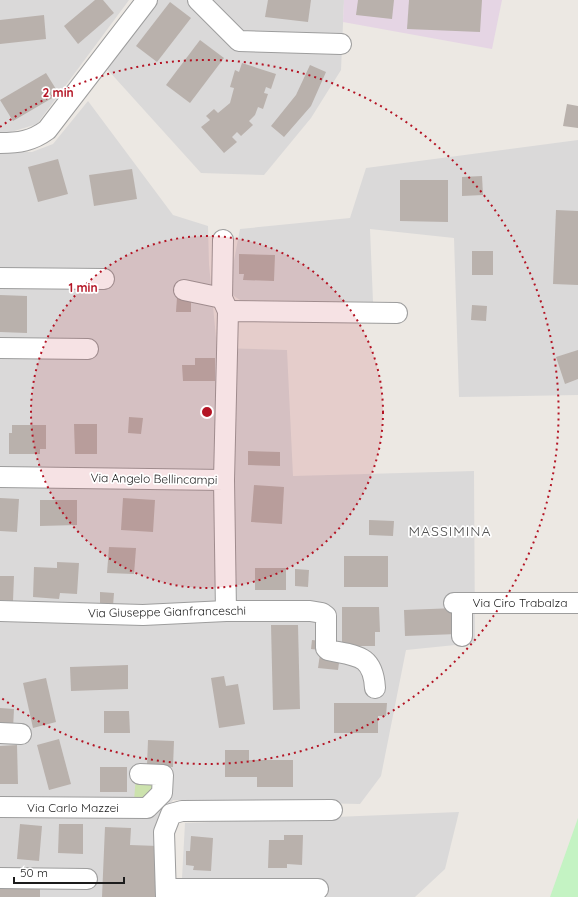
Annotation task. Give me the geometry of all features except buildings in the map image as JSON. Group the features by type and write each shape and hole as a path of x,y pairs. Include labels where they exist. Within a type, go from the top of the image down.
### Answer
{"street":[{"path":"0,143 24,142 36,138 47,130 147,0"},
{"path":"198,0 239,41 341,44"},
{"path":"223,240 225,304 224,480"},
{"path":"0,278 104,279"},
{"path":"184,290 225,304 397,313"},
{"path":"0,348 88,349"},
{"name":"Via Angelo Bellincampi","path":"0,477 224,480 226,611"},
{"name":"Via Ciro Trabalza","path":"462,636 458,603 578,603"},
{"name":"Via Giuseppe Gianfranceschi","path":"0,611 143,615 226,611 310,610 322,613 326,616 326,648 328,650 364,660 370,664 374,673 375,688"},
{"path":"0,733 21,734"},
{"name":"Via Carlo Mazzei","path":"0,807 147,808 162,793 163,775 140,774"},
{"path":"318,889 166,893 164,832 171,814 182,811 332,810"},
{"path":"0,878 87,879"}],"shaded area":[{"path":"0,0 129,0 37,124 8,133 0,133"},
{"path":"154,0 344,0 341,70 311,118 264,175 201,173 107,69"},
{"path":"344,0 502,0 492,49 343,22"},
{"path":"88,101 173,215 208,226 209,264 217,348 287,350 293,476 474,471 475,643 406,650 381,776 360,804 173,800 160,815 160,897 0,897 0,152 32,152 53,144"},
{"path":"578,140 578,395 459,397 454,238 370,229 373,302 240,300 228,292 240,229 350,218 366,168"},
{"path":"459,812 445,869 415,897 181,897 185,823"}],"green space":[{"path":"136,777 159,779 146,800 134,800"},
{"path":"578,818 578,897 550,897"}],"district":[{"name":"MASSIMINA","path":"450,531"}]}
